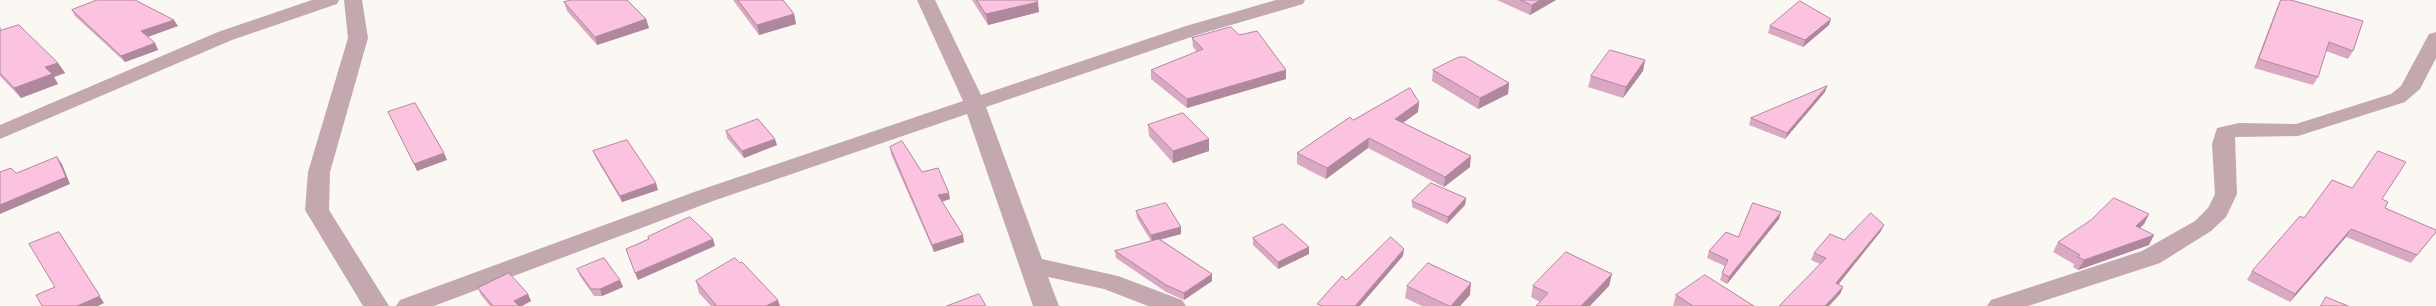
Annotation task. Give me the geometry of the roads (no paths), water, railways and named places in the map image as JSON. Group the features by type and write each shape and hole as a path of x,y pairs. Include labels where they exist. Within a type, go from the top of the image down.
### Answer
{"street":[{"path":"0,133 225,36 330,0"},
{"path":"353,0 358,38 319,172 317,210 376,306"},
{"path":"926,0 974,103 1046,306"},
{"path":"409,306 705,196 974,103 1193,30 1296,0"},
{"path":"2000,306 2152,257 2203,226 2218,212 2226,194 2223,144 2225,133 2239,129 2298,130 2398,98 2410,90 2436,38"},
{"path":"1031,265 1109,282 1173,306"}]}
